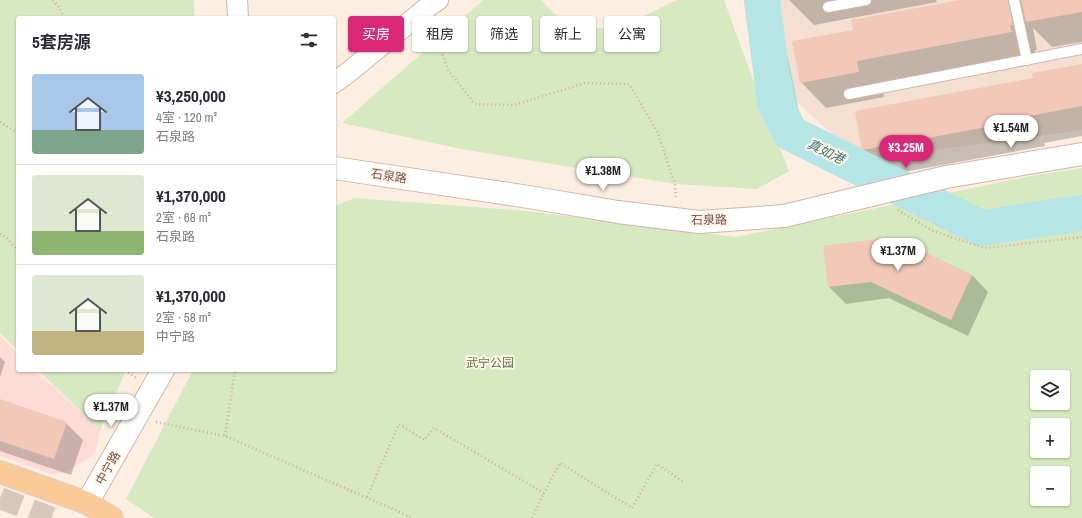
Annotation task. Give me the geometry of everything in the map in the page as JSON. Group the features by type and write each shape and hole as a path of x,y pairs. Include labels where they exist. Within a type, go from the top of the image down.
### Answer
{"main road":[{"path":"0,472 87,503 112,518"}],"street":[{"path":"237,0 238,16"},
{"path":"336,82 433,3"},
{"name":"石泉路","path":"336,168 618,212 699,222 784,216 946,177 1082,154"},
{"name":"中宁路","path":"87,503 162,372"}],"lane":[{"path":"828,7 866,0"},
{"path":"1014,0 1027,60"},
{"path":"849,94 1082,49"}],"path":[{"path":"53,0 64,16"},
{"path":"433,3 437,40 448,70 475,104 514,105 585,83 629,84 657,131 674,184 678,220"},
{"path":"1,124 16,131"},
{"path":"872,194 932,231 985,248 1082,237"},
{"path":"0,234 6,237 16,250"},
{"path":"225,436 236,372"},
{"path":"136,418 225,436 402,512 411,518"},
{"path":"367,497 399,424 424,440 434,428 544,493"},
{"path":"532,518 560,463 632,508 657,464 685,483"}],"shaded area":[{"path":"773,0 1082,0 1082,130 861,160 797,102"},
{"path":"0,335 16,352 16,372 37,372 100,430 95,454 66,472 52,474 0,456"}],"green space":[{"path":"0,0 194,0 194,16 16,16 16,349 0,333"},
{"path":"483,0 541,0 557,16 540,16 540,52 596,52 596,27 604,29 604,52 660,52 660,16 644,16 677,0 724,0 756,88 789,171 757,189 675,184 461,149 342,123 423,52 468,52 468,16 465,16"},
{"name":"武宁公园","path":"1082,168 1082,518 154,518 126,499 192,372 336,372 336,205 355,198 526,211 736,237 1030,176"},
{"path":"40,372 125,372 100,430"}],"water":[{"path":"756,0 775,0 800,123 898,173 880,178 845,173 790,133 773,87 770,64"},
{"path":"922,199 981,228 1082,204 1082,226 979,233 903,205"}],"building":[{"path":"960,0 1008,0 1013,25 1010,25 1012,32 857,61 859,72 800,83 792,41 853,30 851,20"},
{"path":"1021,0 1082,0 1082,12 1026,22"},
{"path":"1082,64 1082,106 1019,118 1020,121 862,150 855,111 1033,78 1032,73"},
{"path":"893,237 972,275 951,320 871,282 828,287 823,246"},
{"path":"0,399 67,422 54,459 0,441"}],"waterway":[{"name":"真如港","path":"762,0 775,102 790,133 981,228 1082,213"}],"tunnel":[{"path":"0,498 52,518"}]}
